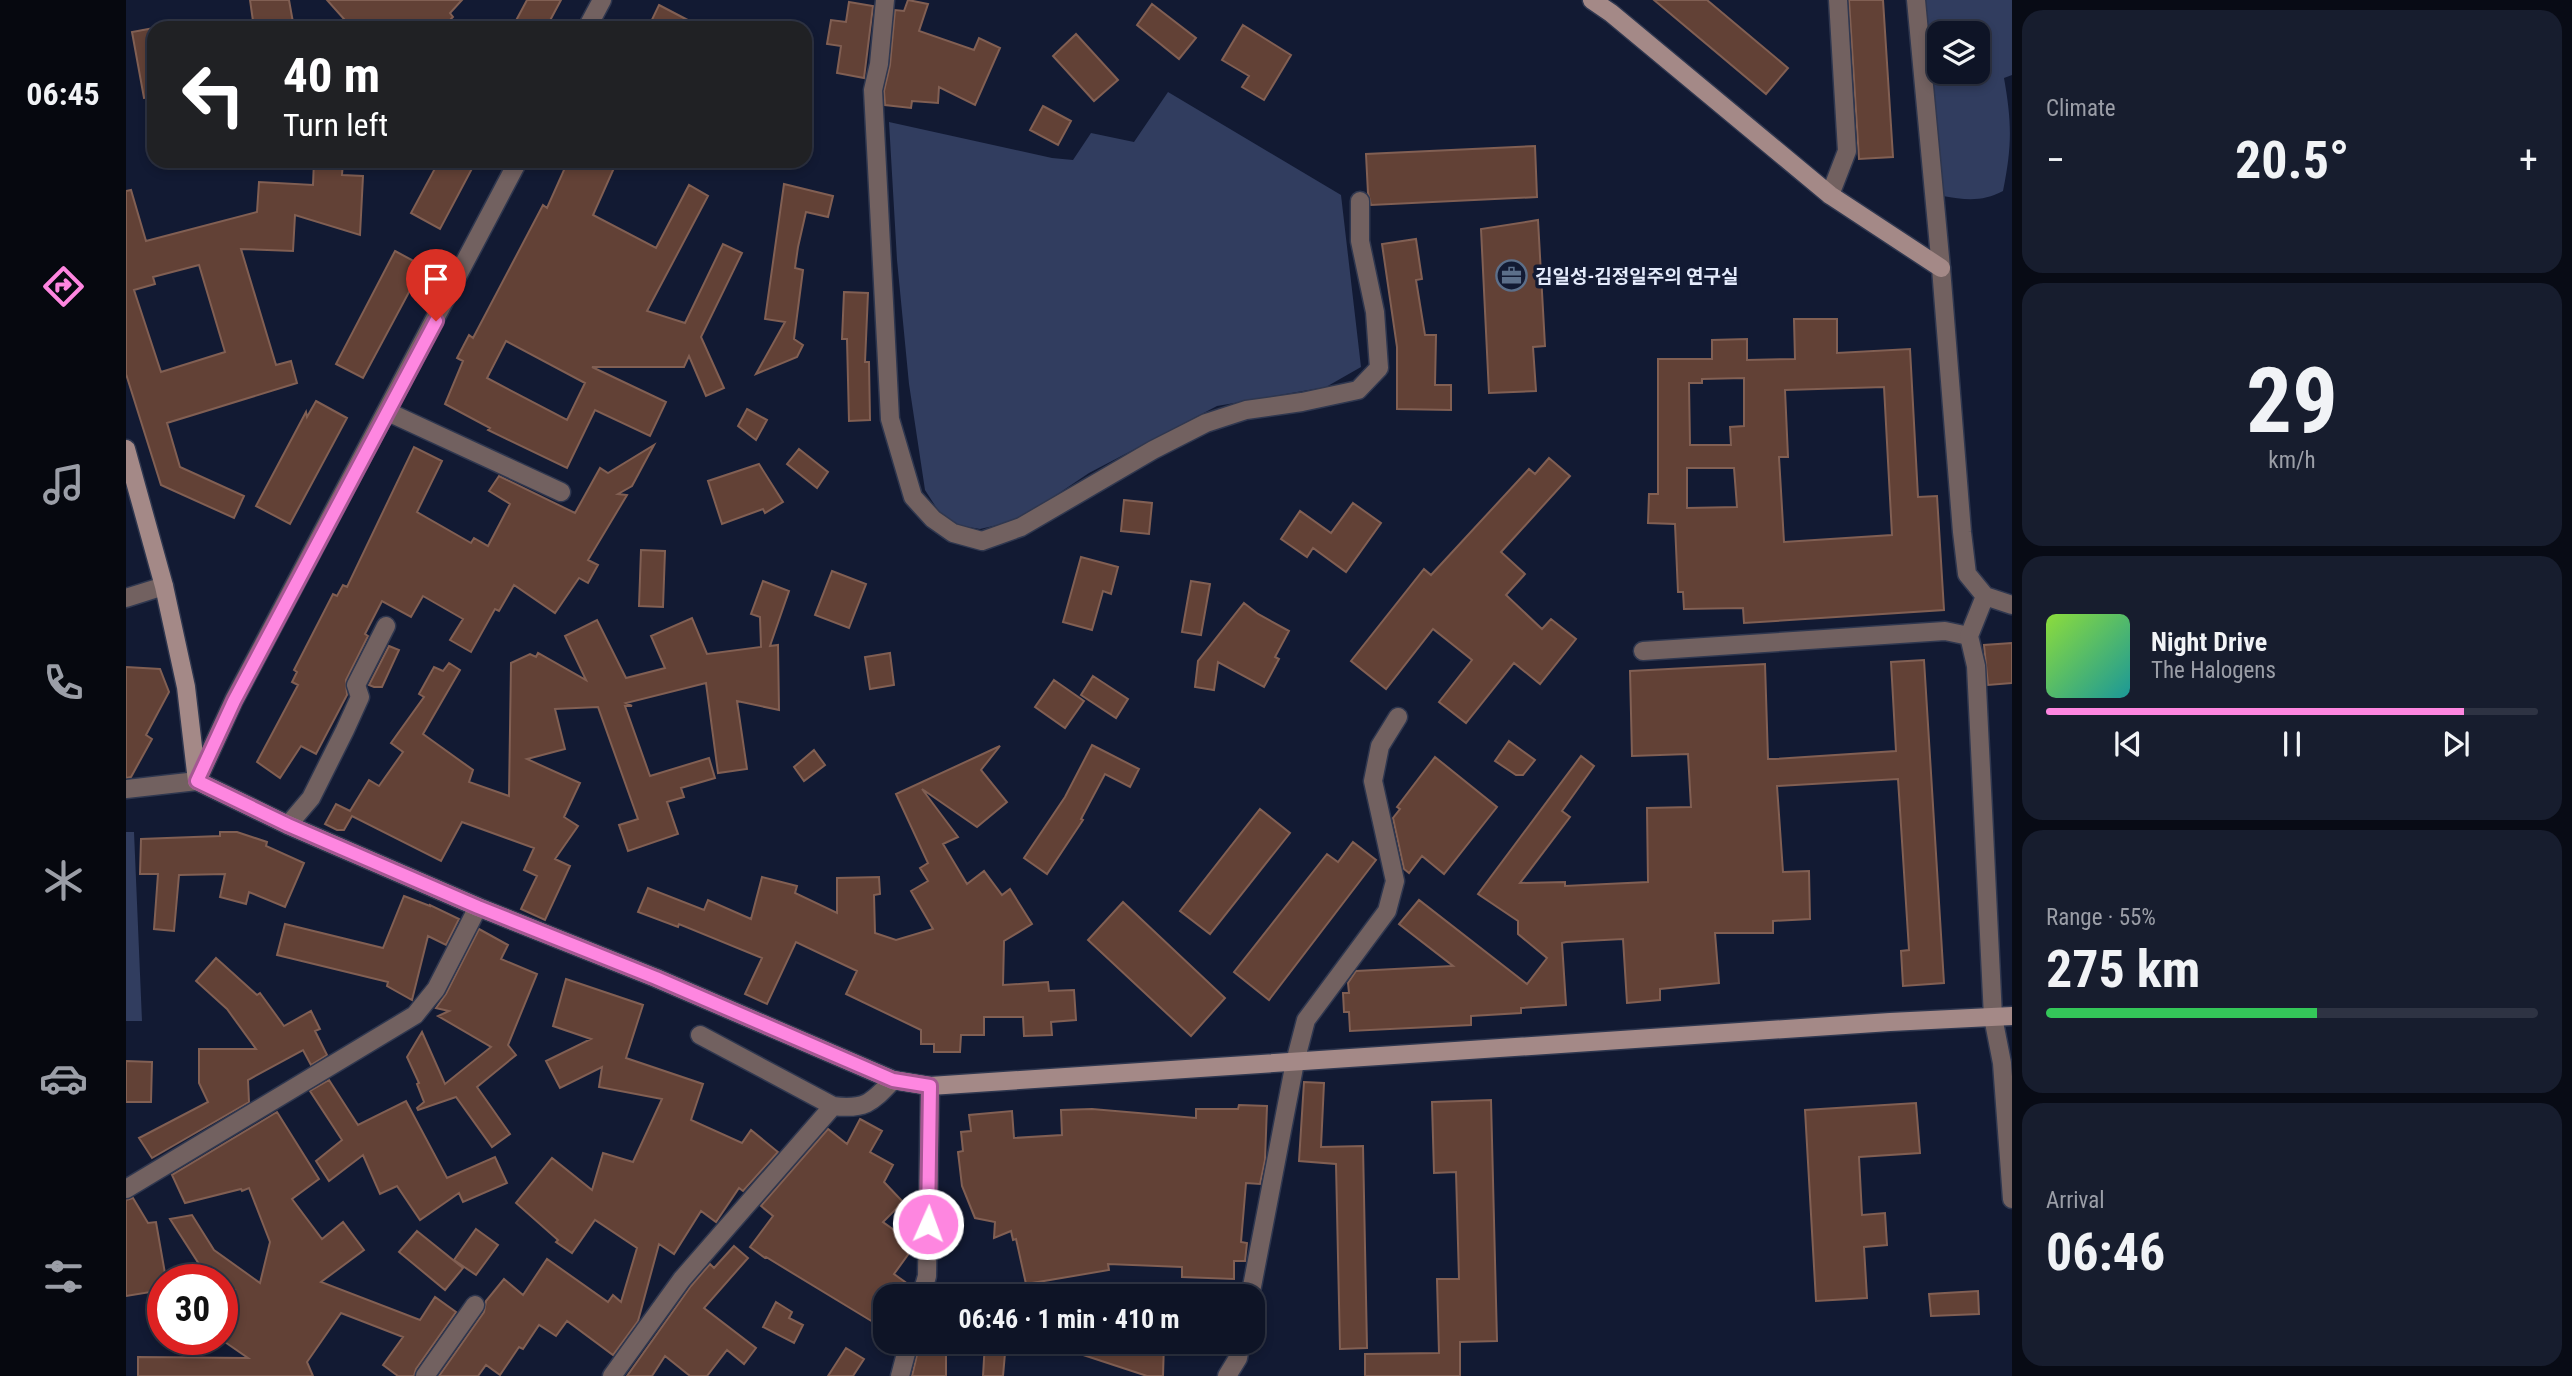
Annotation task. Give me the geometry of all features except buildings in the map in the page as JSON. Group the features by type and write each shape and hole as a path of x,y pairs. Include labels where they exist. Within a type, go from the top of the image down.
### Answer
{"main road":[{"path":"1592,0 1622,21 1830,195 1941,268"},
{"path":"126,449 164,586 186,687 197,781 288,825 478,907 656,978 893,1080 930,1086 2012,1016"}],"street":[{"path":"591,21 602,0"},
{"path":"885,0 879,64 873,90 890,419 914,497 933,519 953,533 982,541 1021,527 1153,450 1206,423 1246,410 1358,390 1379,368 1375,312 1360,241 1360,201"},
{"path":"1830,195 1847,151 1838,0"},
{"path":"1916,0 1967,574 1985,596 2012,606"},
{"path":"126,789 197,781 234,701 514,168"},
{"path":"388,412 561,492"},
{"path":"126,598 164,586"},
{"path":"1985,596 1969,636 1976,666 1993,1017 2002,1063 2012,1199"},
{"path":"288,825 312,798 360,697 356,685 386,626"},
{"path":"1643,651 1945,631 1969,636"},
{"path":"1252,1284 1295,1062 1306,1020 1387,911 1395,881 1373,781 1380,746 1398,717"},
{"path":"126,1189 415,1015 436,989 478,907"},
{"path":"700,1035 833,1105 849,1108 871,1104 893,1080"},
{"path":"925,1284 930,1086"},
{"path":"612,1376 682,1279 833,1105"},
{"path":"425,1376 475,1305"},
{"path":"898,1375 905,1354"},
{"path":"1227,1376 1239,1354"}],"shaded area":[{"path":"1922,0 2012,0 2012,75 2004,78 2010,122 2003,191 1988,197 1943,196 1931,84 1990,84 1990,21 1927,21 1927,47"},
{"path":"1168,92 1341,195 1361,367 1326,387 1217,406 1089,473 1028,514 980,529 957,525 941,515 925,490 909,384 897,260 889,122 1052,158 1073,160 1091,133 1134,142"},
{"path":"126,832 134,832 142,1021 126,1021"}],"place":[{"name":"김일성-김정일주의 연구실","path":"1512,276"}],"route":[{"path":"436,321 234,701 197,781 288,825 478,907 656,978 893,1080 930,1086 928,1224"}]}
